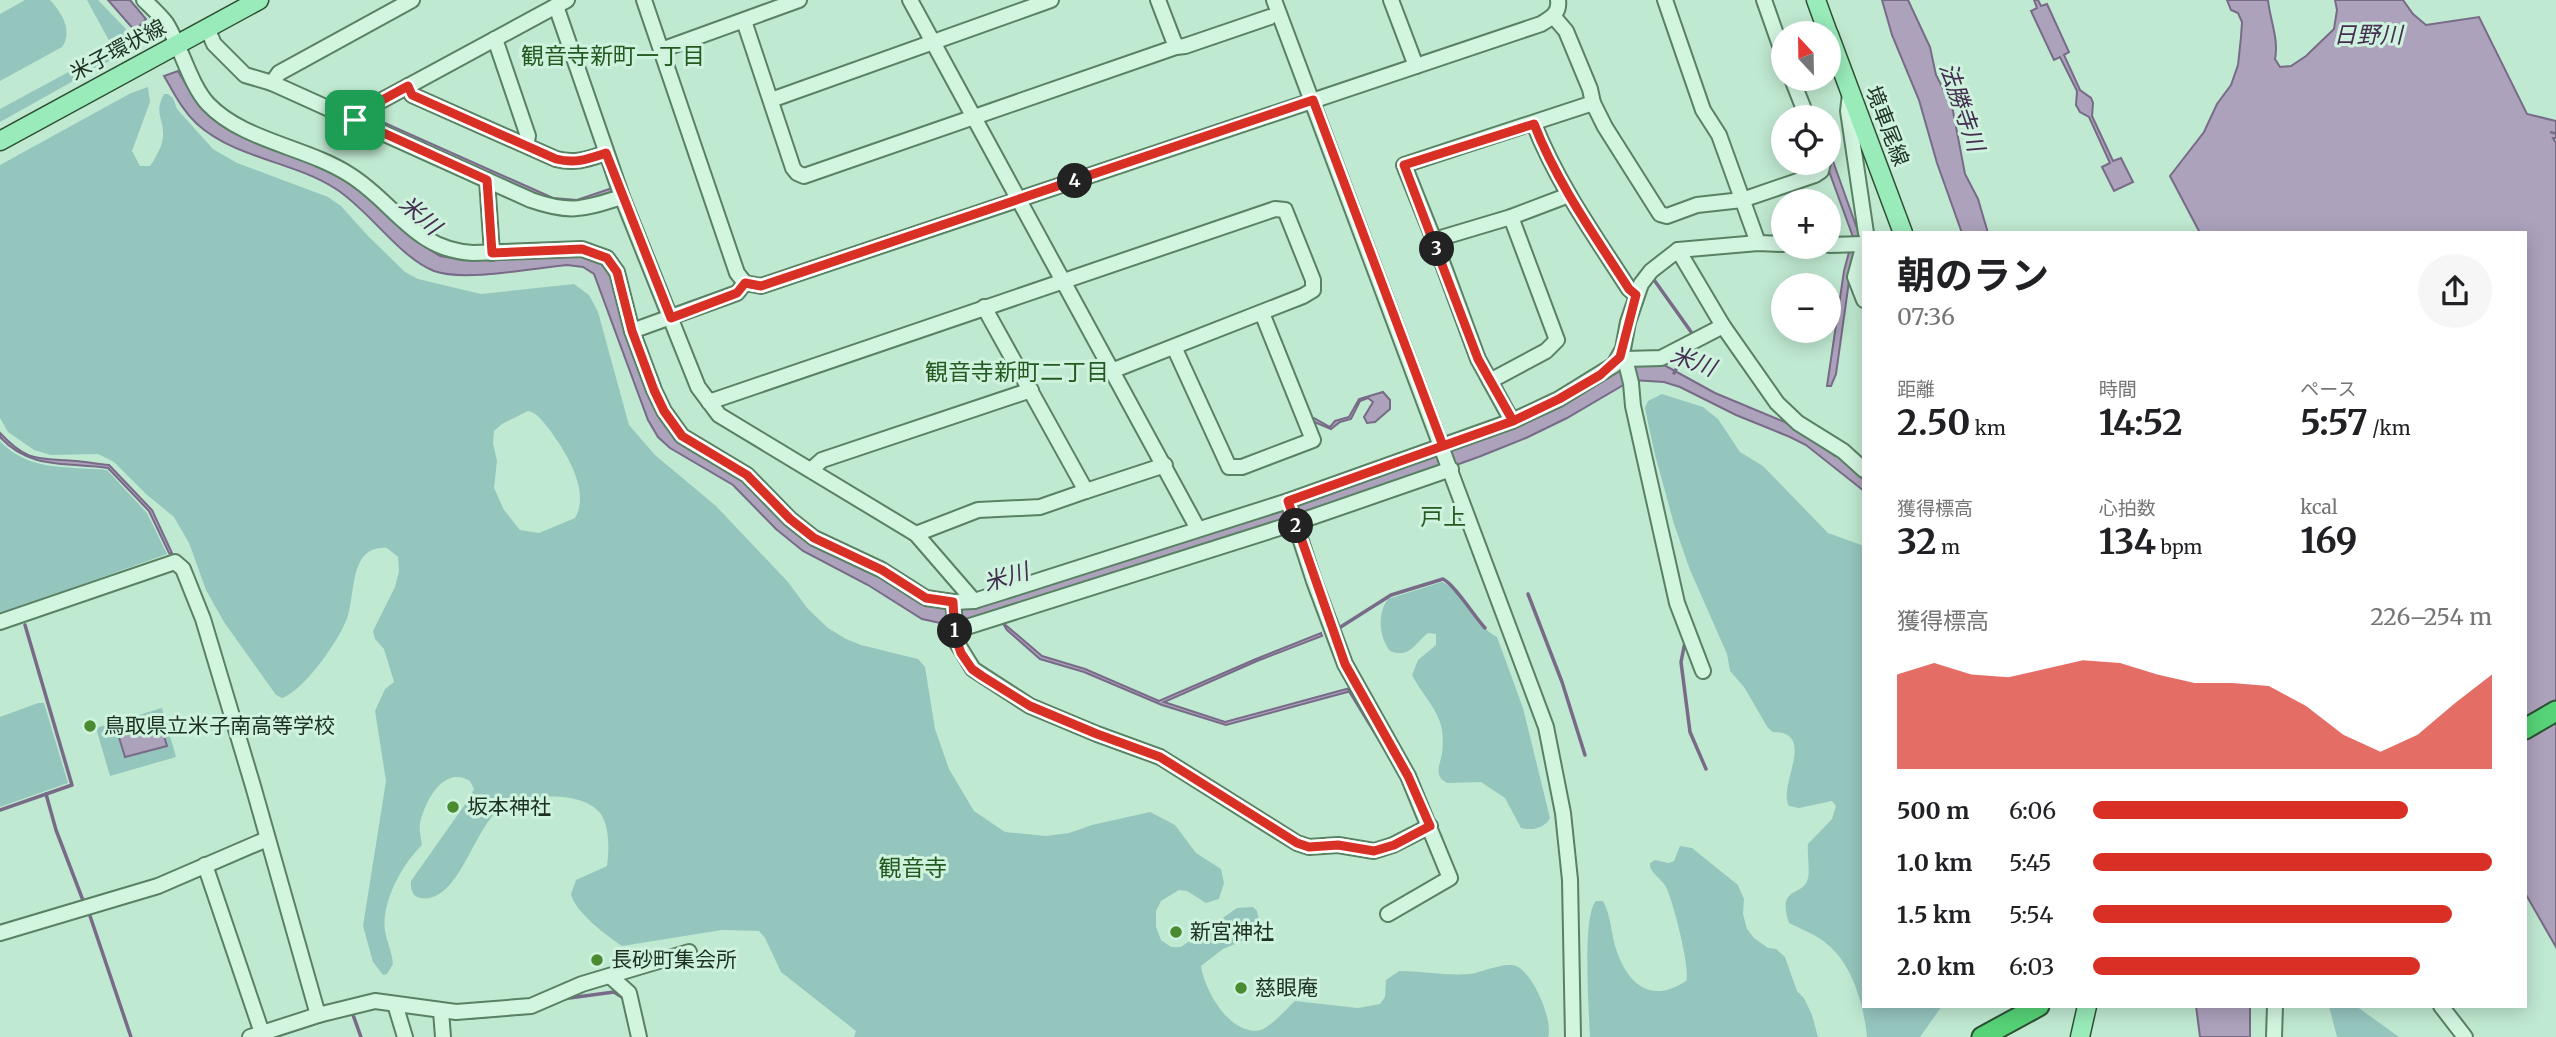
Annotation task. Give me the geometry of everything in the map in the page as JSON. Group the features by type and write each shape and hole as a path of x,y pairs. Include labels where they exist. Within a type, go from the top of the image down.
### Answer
{"highway":[{"path":"2527,728 2556,711"},
{"path":"2527,736 2556,719"},
{"path":"1965,1037 2018,1008"},
{"path":"1982,1037 2035,1008"}],"main road":[{"name":"米子環状線","path":"0,141 259,0"},
{"name":"境車尾線","path":"1816,0 1823,21"},
{"name":"境車尾線","path":"1841,69 1902,231"},
{"path":"2080,1037 2087,1008"}],"street":[{"path":"144,0 165,22 206,103 232,124 312,155 350,175 417,234 440,248 455,252 492,253 582,249 607,258 617,272 632,331 654,390 664,411 682,436 747,475 790,519 814,538 882,570 926,598 953,605 974,601 1198,529 1447,458"},
{"path":"272,83 279,73 412,0"},
{"path":"644,0 737,273 745,283 761,286 1541,24 1554,17 1559,7 1558,0"},
{"path":"661,50 799,0"},
{"path":"910,0 1114,370 1198,529"},
{"path":"771,100 1051,0"},
{"path":"1158,0 1176,47"},
{"path":"1275,0 1535,693 1548,738 1563,813 1570,880 1573,1037"},
{"path":"1391,0 1416,66"},
{"path":"1665,0 1703,110 1719,135 1758,243"},
{"path":"1764,0 1771,21"},
{"path":"355,120 364,110 562,3 606,153 698,387 719,415 916,534 974,601"},
{"path":"744,21 793,168 804,176 1270,17"},
{"path":"1554,17 1566,31 1605,127 1660,214 1667,216 1697,205 1742,200 1815,175"},
{"path":"207,28 214,44 245,75 272,83 556,209 581,210 622,197"},
{"path":"495,39 528,136 526,145"},
{"path":"408,86 412,95 556,159 582,161 606,153"},
{"path":"1850,93 1848,111 1860,242 1855,277 1862,295"},
{"path":"1513,421 1478,359 1404,165 1593,103"},
{"path":"1534,124 1544,151 1569,195 1629,289 1636,295"},
{"path":"487,180 492,253"},
{"path":"1434,240 1511,217 1569,195"},
{"path":"709,402 1281,208 1289,217 1314,286 1313,290 1262,313 1114,370"},
{"path":"1490,382 1546,351 1557,340 1511,217"},
{"path":"1841,244 1860,242"},
{"path":"1703,671 1677,603 1633,406 1631,383 1623,360 1636,295 1651,271 1678,250 1771,244"},
{"path":"1678,250 1723,326 1784,411 1843,451 1862,468"},
{"path":"632,331 737,293 745,283"},
{"path":"984,307 1086,491"},
{"path":"1174,347 1229,467 1236,469 1277,454 1312,440 1262,313"},
{"path":"954,628 1295,521 1447,458 1559,399 1623,360 1661,358 1723,326"},
{"path":"811,470 822,460 1031,390"},
{"path":"916,534 978,510 1040,508 1165,465"},
{"path":"1288,503 1345,664 1408,776 1450,878 1388,914"},
{"path":"0,622 175,562 183,569 202,619 253,786 318,1015"},
{"path":"953,605 954,628 961,653 972,669 1030,706 1160,757 1297,843 1309,847 1338,845 1374,851 1394,845 1430,826"},
{"path":"0,933 158,886 267,839"},
{"path":"205,865 256,1035 318,1015 376,1001 456,1012 531,1006 582,984 689,951"},
{"path":"611,977 629,993 639,1037"},
{"path":"396,1004 405,1037"},
{"path":"2274,1037 2275,1008"},
{"path":"2443,1008 2465,1037"},
{"path":"441,1011 443,1037"}],"shaded area":[{"path":"25,0 50,0 65,22 65,41 62,47 0,81 0,14"},
{"path":"87,0 98,0 125,28 136,46 0,122 0,109 113,48"},
{"path":"148,87 150,102 132,151 140,166 150,166 161,146 163,128 160,106 164,94 168,94 173,98 177,109 213,149 237,163 328,197 341,206 405,272 418,279 481,294 574,284 589,295 598,312 629,425 655,455 716,506 828,628 861,645 918,659 925,667 935,729 949,769 974,811 1005,832 1046,836 1069,833 1150,812 1175,825 1196,853 1221,869 1224,883 1219,899 1206,903 1187,891 1179,890 1161,901 1156,911 1156,927 1161,940 1171,947 1181,947 1237,908 1253,907 1257,911 1260,926 1252,937 1223,949 1201,966 1213,998 1229,1019 1239,1026 1261,1030 1295,1001 1358,1008 1380,1004 1385,997 1386,980 1399,971 1469,974 1512,965 1526,974 1539,995 1548,1019 1548,1037 854,1037 856,1031 781,972 759,931 722,930 622,946 600,930 578,908 571,894 576,880 607,866 608,860 608,839 603,818 592,806 580,801 553,796 539,797 503,807 483,829 466,861 446,889 434,897 415,896 411,881 474,789 470,781 460,777 444,782 431,796 420,823 422,845 394,885 385,920 393,964 387,974 383,975 373,962 363,926 386,781 375,711 385,689 394,682 384,649 375,639 373,631 395,587 399,571 398,557 383,548 375,549 362,558 355,574 348,615 338,636 311,674 282,698 276,695 224,622 206,590 189,543 174,517 114,462 98,454 51,455 34,450 8,432 0,418 0,165 131,93","holes":["528,411 549,429 562,448 574,471 580,495 575,518 539,533 520,530 504,510 494,488 497,461 493,443 494,431 502,424"]},
{"path":"1662,394 1703,407 1718,419 1740,452 1763,466 1828,533 1862,545 1862,1008 1856,987 1844,963 1823,941 1789,923 1786,911 1788,897 1802,888 1808,878 1808,844 1832,819 1836,806 1832,801 1799,808 1789,806 1788,786 1795,750 1793,741 1786,734 1773,732 1768,728 1744,687 1730,671 1727,654 1690,570 1674,524 1654,451 1645,408 1648,401"},
{"path":"0,441 11,451 36,463 107,470 147,513 167,554 0,614"},
{"path":"1442,582 1454,591 1481,624 1497,637 1523,708 1550,818 1538,828 1521,828 1505,798 1481,782 1447,783 1440,777 1438,770 1442,753 1442,730 1434,709 1412,675 1418,660 1436,645 1436,634 1428,633 1412,649 1403,653 1390,651 1386,645 1381,618 1388,599"},
{"path":"44,703 68,783 0,807 0,717"},
{"path":"162,708 176,757 110,776 96,728"},
{"path":"1680,846 1692,848 1738,885 1744,899 1743,914 1747,929 1754,938 1768,948 1776,949 1785,957 1797,991 1804,998 1812,1015 1818,1037 1590,1037 1588,944 1589,925 1596,901 1603,901 1606,906 1616,949 1634,981 1642,987 1662,991 1686,981 1684,950 1670,896 1650,867 1650,863 1655,860 1669,863 1674,861"},
{"path":"1862,1008 1941,1008 1920,1037 1867,1037"},
{"path":"2330,1008 2359,1008 2399,1037 2337,1037"}],"water":[{"path":"108,0 130,0 146,19 135,31"},
{"path":"1882,0 1908,0 1930,47 1936,75 1952,106 1965,174 1978,199 1987,231 1961,231 1937,163 1919,100 1892,35"},
{"path":"2034,0 2038,0 2041,6 2047,4 2069,52 2064,55 2080,90 2091,98 2092,116 2113,161 2121,158 2133,182 2114,191 2102,167 2110,163 2089,117 2080,112 2076,105 2077,91 2060,57 2054,60 2031,11 2037,8"},
{"name":"日野川","path":"2227,0 2268,0 2275,37 2275,59 2280,67 2291,66 2306,56 2334,29 2337,10 2335,0 2403,0 2413,14 2426,25 2479,17 2527,114 2556,121 2556,133 2550,132 2556,134 2556,138 2553,138 2556,143 2556,947 2527,896 2527,231 2199,231 2170,176 2204,132 2217,104 2231,85 2238,65 2242,22 2238,13 2231,10"},
{"path":"178,71 196,101 338,172 373,199 425,247 440,256 464,260 564,251 602,262 614,283 663,417 736,470 799,532 942,606 1399,469 1619,367 1657,362 1715,393 1799,428 1835,456 1840,455 1862,478 1862,489 1806,445 1790,437 1736,415 1680,387 1664,382 1632,380 1567,418 1526,438 1423,477 962,624 945,624 922,619 868,585 803,551 776,529 733,485 670,448 658,437 648,420 594,274 583,267 567,265 481,275 434,271 409,255 336,189 302,172 247,153 212,136 192,119 164,76"},
{"path":"368,113 378,120 553,198 577,200 612,188 611,192 577,204 552,201 368,119"},
{"path":"1830,175 1838,175 1859,234 1841,338 1841,291 1853,237 1841,204 1841,189 1835,189"},
{"path":"1833,343 1840,343 1836,374 1831,386 1827,386"},
{"path":"1383,392 1390,400 1390,409 1375,422 1367,423 1364,417 1373,402 1368,398 1360,401 1351,419 1340,422 1331,429 1312,421 1314,418 1330,427 1335,421 1349,417 1359,399"},
{"path":"0,433 18,450 34,457 109,465 152,510 173,555 169,553 149,511 108,468 37,460 12,448 0,437"},
{"path":"1002,622 1042,656 1085,669 1159,701 1321,633 1322,636 1164,702 1225,722 1350,688 1351,691 1226,725 1162,705 1084,672 1040,659 1007,630"},
{"path":"159,719 167,746 125,757 117,731"},
{"path":"2196,1008 2250,1008 2250,1037 2200,1037"}],"waterway":[{"name":"米川","path":"1652,277 1694,336"},
{"name":"米川","path":"1674,373 1685,352"},
{"path":"1339,628 1391,595 1443,579 1485,628"},
{"path":"1528,594 1562,682 1585,755"},
{"path":"0,810 72,785 25,625"},
{"path":"1685,642 1681,662 1690,732 1706,769"},
{"path":"1349,690 1385,749"},
{"path":"46,794 56,830 84,903"},
{"path":"88,910 131,1037"},
{"path":"562,999 614,992 625,999"},
{"path":"352,1012 361,1037"},
{"path":"470,1018 529,1013"},
{"path":"274,1037 326,1020"}],"place":[{"name":"鳥取県立米子南高等学校","path":"90,726"},
{"name":"坂本神社","path":"453,807"},
{"name":"新宮神社","path":"1176,932"},
{"name":"長砂町集会所","path":"597,960"},
{"name":"慈眼庵","path":"1241,988"}],"district":[{"name":"観音寺新町一丁目","path":"613,56"},
{"name":"観音寺新町二丁目","path":"1017,372"},
{"name":"戸上","path":"1443,517"},
{"name":"観音寺","path":"913,868"}],"route":[{"path":"355,120 364,110 408,86 412,95 556,159 582,161 606,153 671,318 737,293 745,283 761,286 1313,100 1443,446 1513,421 1478,359 1404,165 1534,124 1544,151 1569,195 1629,289 1636,295 1620,357 1600,375 1513,421 1330,487 1288,501 1345,664 1408,776 1430,826 1382,850 1338,845 1309,847 1297,843 1160,757 1030,706 972,669 961,653 955,636 953,602 926,598 882,570 814,538 790,519 747,475 682,436 664,411 654,390 632,331 617,272 607,258 582,249 492,253 487,180 355,120"}],"water label":[{"name":"法勝寺川","path":"1962,107"}]}
